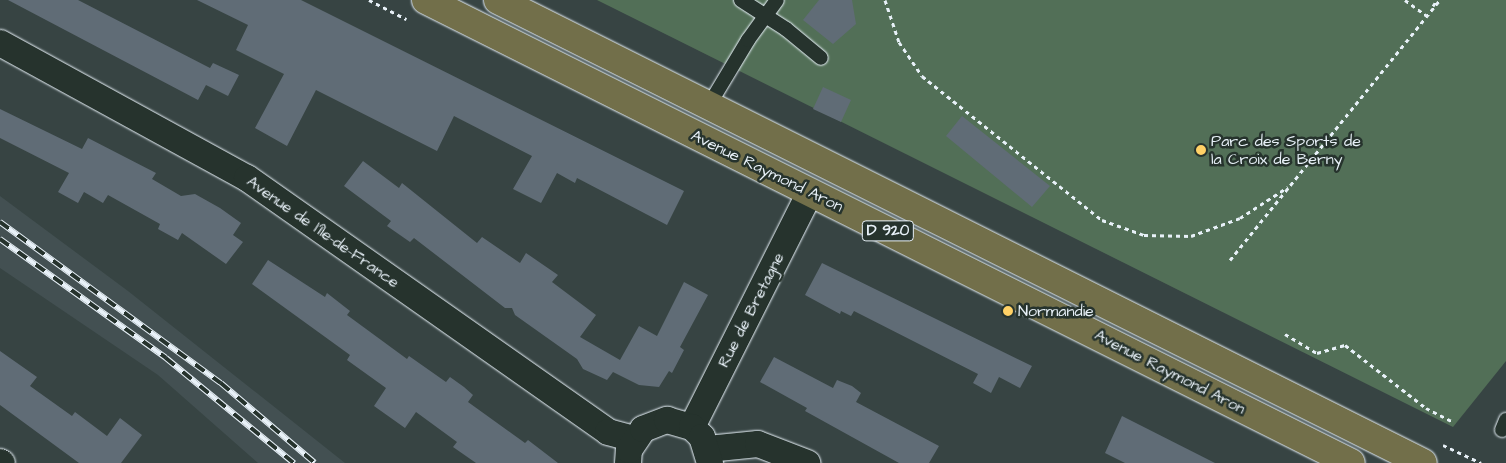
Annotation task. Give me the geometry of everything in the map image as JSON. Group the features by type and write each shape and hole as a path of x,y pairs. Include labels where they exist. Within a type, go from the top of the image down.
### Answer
{"main road":[{"name":"Avenue Raymond Aron","path":"426,0 1351,463"},
{"name":"Avenue Raymond Aron","path":"498,0 1423,463"}],"street":[{"name":"Avenue de l'Île-de-France","path":"0,44 246,178 608,432 631,451"},
{"name":"Rue de Bretagne","path":"692,427 810,192"},
{"path":"631,451 643,429 661,421 680,421 692,427 709,456 758,444 807,463"}],"lane":[{"path":"741,0 764,17 786,29 821,58"},
{"path":"709,105 764,17 777,0"}],"path":[{"path":"885,0 899,42 922,76 1102,220 1144,235 1191,236 1240,218 1288,187"},
{"path":"1405,0 1426,18"},
{"path":"1426,18 1436,0"},
{"path":"1230,260 1440,0"},
{"path":"1285,334 1317,353 1345,345 1426,408 1454,422"}],"shaded area":[{"path":"0,196 128,291 345,463 258,463 158,375 0,268"}],"green space":[{"name":"Parc des Sports de la Croix de Berny","path":"597,0 1506,0 1506,361 1453,427"}],"building":[{"path":"8,0 78,0 210,68 213,63 239,75 228,96 206,85 198,100"},
{"path":"197,0 301,0 684,191 667,225 577,178 575,183 557,173 541,203 513,189 532,156 454,116 437,151 316,90 287,146 255,128 284,74 236,50 248,25"},
{"path":"819,0 852,0 856,24 833,44 803,20"},
{"path":"823,87 851,100 841,122 813,109"},
{"path":"0,109 82,149 88,138 156,173 152,179 181,196 195,194 241,223 233,235 243,242 226,264 182,233 178,240 158,229 160,224 108,195 103,203 84,192 78,203 58,192 69,173 0,138"},
{"path":"962,116 1050,186 1032,207 946,136"},
{"path":"363,161 399,188 402,183 477,243 482,237 520,263 526,253 558,275 552,282 596,315 580,337 620,360 639,326 657,336 684,282 708,295 680,347 684,350 672,373 669,371 659,387 639,385 613,372 607,380 583,369 577,359 515,315 512,308 505,308 414,238 410,242 387,226 391,221 344,186"},
{"path":"268,260 325,297 327,293 350,311 347,315 407,359 409,356 446,382 450,377 473,395 468,402 525,443 528,440 558,463 476,463 453,447 457,442 416,412 405,428 374,406 386,388 347,360 350,355 252,284"},
{"path":"822,263 1032,366 1020,388 999,377 991,393 973,383 978,374 854,311 851,316 841,311 840,314 805,295"},
{"path":"0,351 37,377 30,386 72,416 75,412 107,436 120,418 142,435 121,463 79,463 0,405"},
{"path":"774,357 833,388 837,380 852,386 861,393 856,402 939,446 929,463 899,463 805,411 807,408 760,382"},
{"path":"1122,416 1215,463 1125,463 1105,453"}],"railway":[{"path":"0,222 221,383 315,463"},
{"path":"0,239 166,358 294,463"}],"place":[{"name":"Parc des Sports de la Croix de Berny","path":"1201,150"},
{"name":"Normandie","path":"1008,311"}]}
